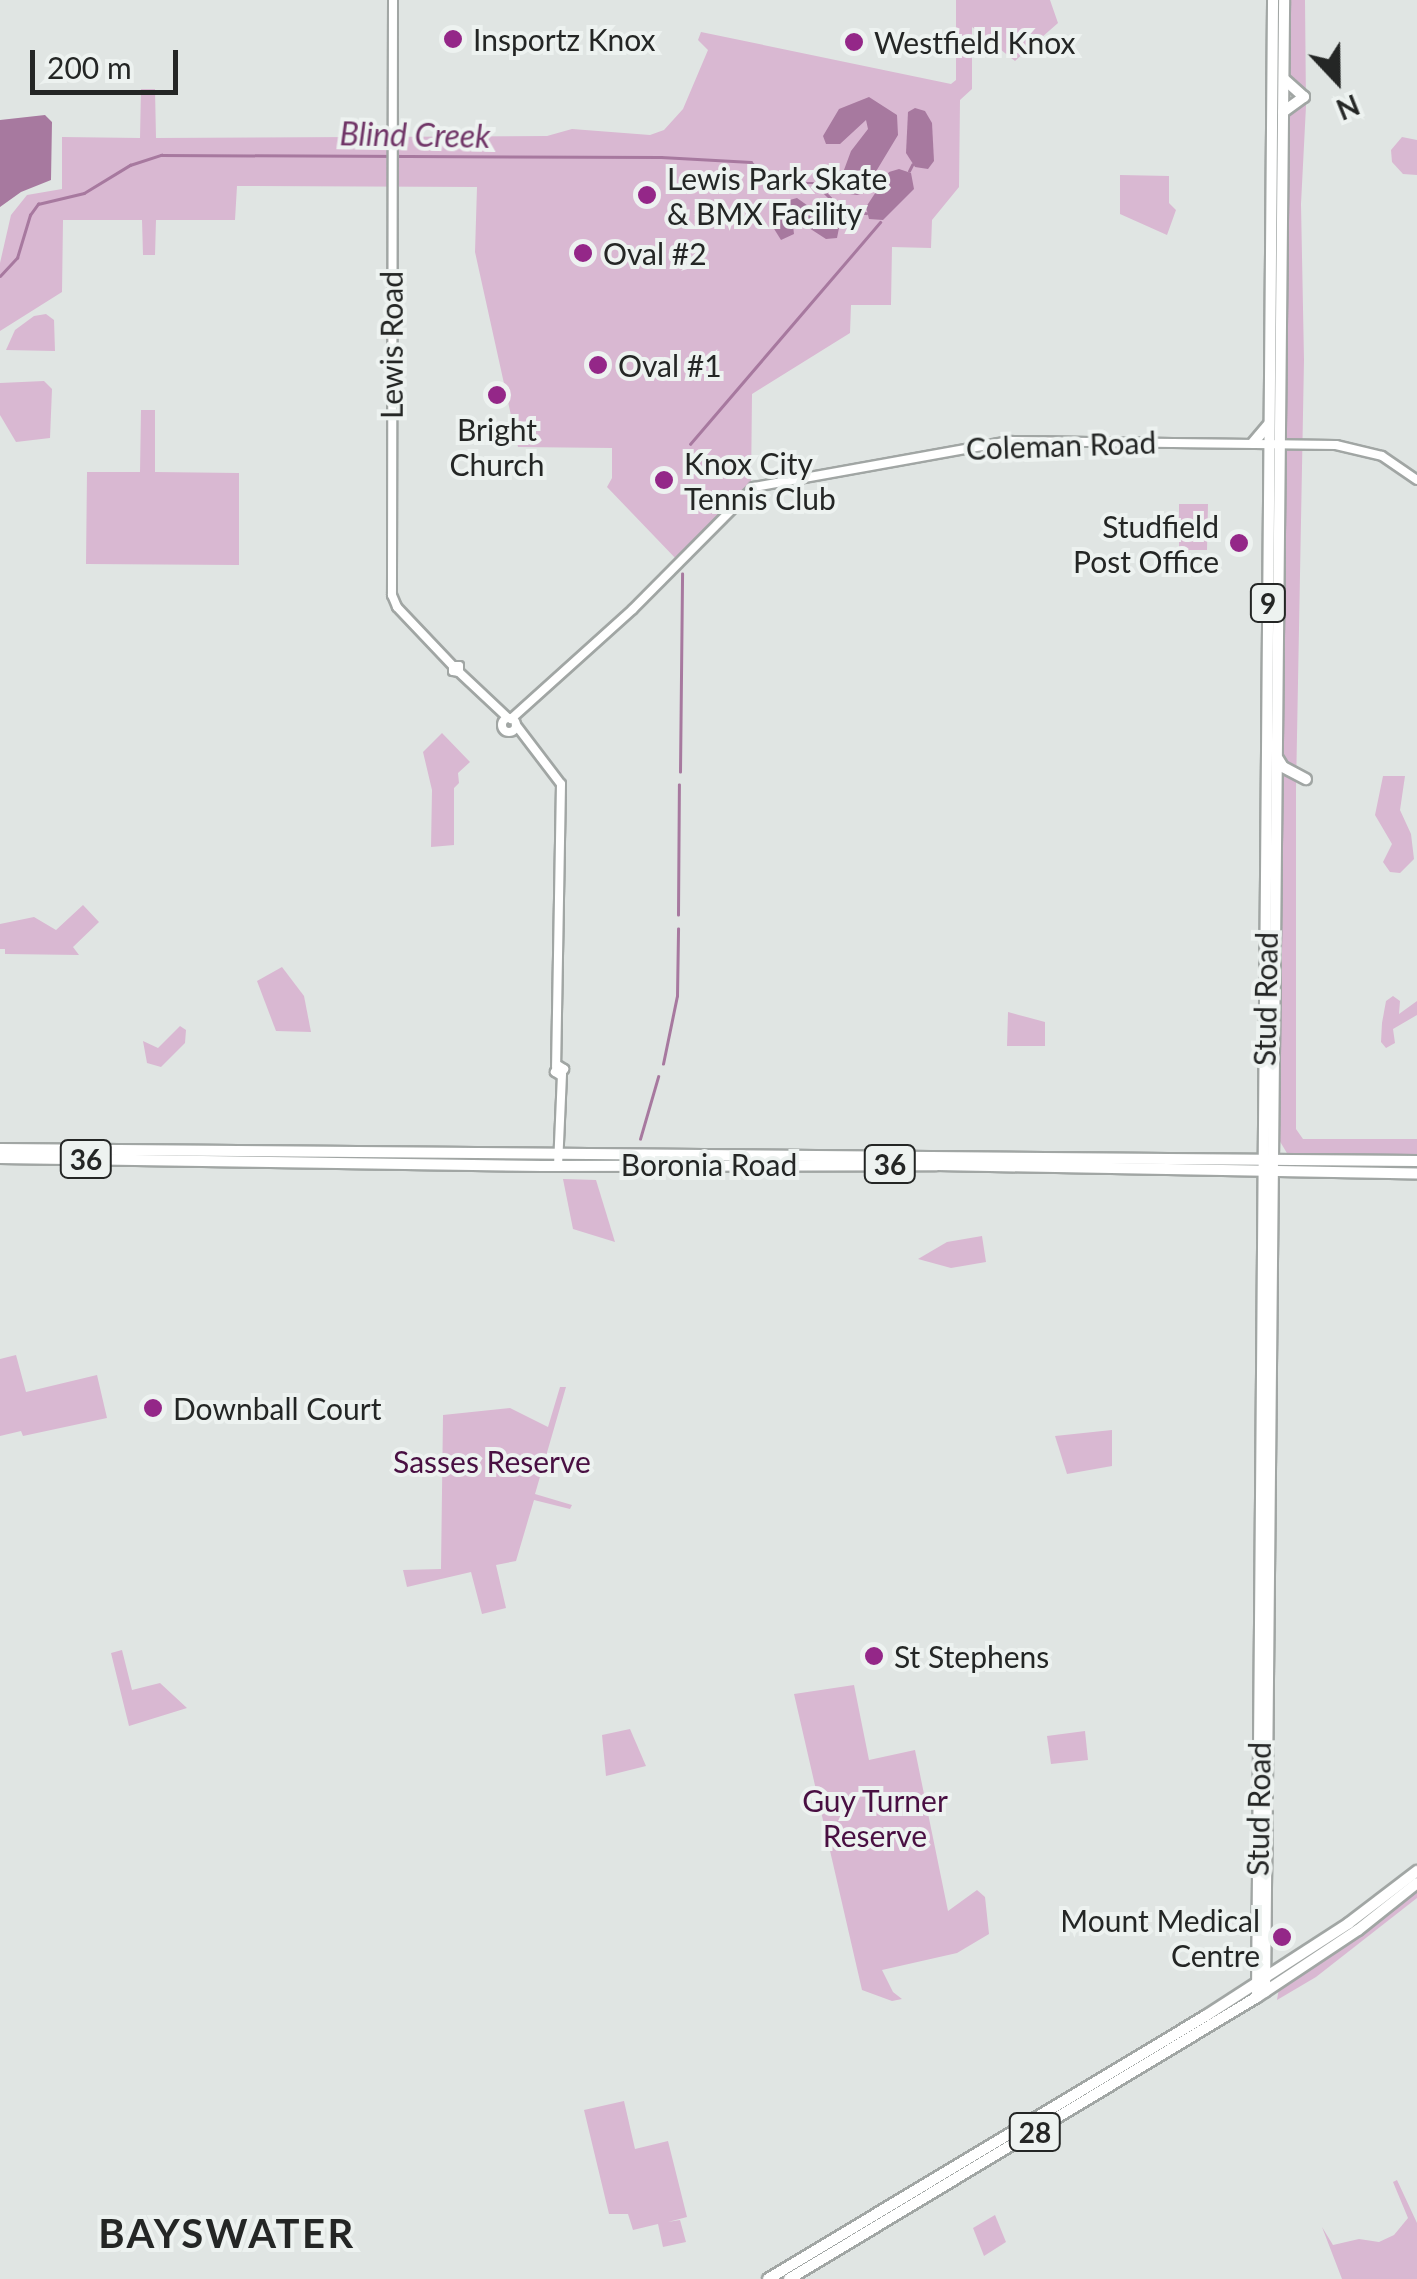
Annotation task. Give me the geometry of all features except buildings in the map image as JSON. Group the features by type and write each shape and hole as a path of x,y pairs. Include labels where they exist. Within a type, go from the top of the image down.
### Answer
{"main road":[{"name":"Stud Road","path":"1261,1988 1266,1934 1264,1654 1269,1160 1275,1132 1275,443 1270,423 1273,0"},
{"name":"Stud Road","path":"1269,1160 1263,1143 1284,0"},
{"path":"1283,78 1304,98 1283,112"},
{"path":"1253,443 1270,423"},
{"path":"1276,753 1283,767 1306,779"},
{"path":"1275,1132 1290,1160"},
{"path":"1232,1160 1263,1143"},
{"name":"Boronia Road","path":"0,1149 1417,1161"},
{"name":"Boronia Road","path":"0,1158 558,1166 900,1164 1269,1174 1417,1173"},
{"name":"Stud Road","path":"1261,1988 1256,1967 1264,1681"},
{"path":"1258,1828 1267,1798"},
{"name":"28","path":"768,2279 1207,2015 1261,1988 1290,1962 1417,1871"},
{"name":"28","path":"789,2279 1358,1930 1417,1884"},
{"path":"1257,1912 1266,1900"},
{"path":"1326,1938 1336,1940 1358,1930"},
{"path":"1266,1934 1274,1956 1290,1962"},
{"path":"1207,2015 1256,1967"}],"street":[{"name":"Lewis Road","path":"393,0 392,598 561,784 558,1166"},
{"name":"Coleman Road","path":"510,724 633,609 751,488 990,441 1275,443 1367,451 1394,462 1417,480"}],"green space":[{"path":"956,0 1050,0 1058,23 1015,61 972,27 972,89 960,100 959,187 932,220 931,248 892,247 891,305 851,305 850,333 752,394 751,488 679,562 607,487 612,478 612,448 518,447 475,252 477,187 237,186 235,220 156,220 155,255 143,255 142,220 63,220 62,292 0,331 0,263 11,215 27,195 62,189 62,137 140,138 141,89 155,89 156,138 547,136 572,129 650,135 664,130 683,109 708,50 698,40 701,32 951,84 956,80"},
{"path":"1284,0 1305,0 1296,1129 1303,1139 1417,1139 1417,1161 1291,1160 1275,1133 1283,112 1303,97 1283,79"},
{"path":"1402,137 1417,140 1417,175 1403,174 1392,162 1391,150"},
{"path":"1120,175 1169,176 1169,203 1176,210 1167,235 1120,214"},
{"path":"46,314 54,320 55,351 6,350 15,330 34,316"},
{"path":"44,381 52,389 50,438 16,442 0,415 0,383"},
{"path":"141,410 155,410 155,472 239,473 239,565 86,564 87,472 140,472"},
{"path":"1179,504 1208,504 1207,550 1179,550"},
{"path":"442,733 470,762 458,773 459,783 454,788 454,845 431,847 432,790 423,752"},
{"path":"1383,776 1405,776 1400,810 1411,834 1414,859 1400,873 1390,872 1383,862 1392,844 1375,815"},
{"path":"83,905 99,922 73,947 79,955 5,954 5,949 0,949 0,924 34,917 56,930"},
{"path":"282,967 304,996 311,1032 276,1031 257,981"},
{"path":"1393,996 1400,1001 1399,1014 1417,1001 1417,1015 1393,1029 1395,1043 1386,1048 1381,1042 1382,1023 1386,1001"},
{"path":"1008,1012 1045,1022 1045,1046 1007,1046"},
{"path":"180,1026 186,1030 185,1043 161,1067 147,1063 143,1041 158,1048"},
{"path":"563,1179 596,1180 615,1242 573,1229"},
{"path":"982,1236 986,1262 951,1268 918,1259 947,1242"},
{"path":"16,1355 26,1392 97,1375 107,1418 23,1436 21,1431 0,1436 0,1359"},
{"name":"Sasses Reserve","path":"560,1387 566,1387 535,1494 572,1505 570,1509 534,1500 516,1561 496,1565 506,1608 482,1614 471,1572 407,1587 403,1570 441,1569 443,1415 510,1408 548,1427"},
{"path":"1112,1430 1112,1466 1067,1474 1055,1436"},
{"path":"122,1650 132,1690 160,1683 187,1708 129,1726 111,1653"},
{"name":"Guy Turner Reserve","path":"854,1685 869,1760 915,1750 948,1911 977,1890 985,1897 989,1934 957,1953 882,1970 893,1992 902,1999 892,2001 862,1990 794,1694"},
{"path":"630,1729 646,1766 606,1776 602,1735"},
{"path":"1085,1731 1088,1760 1051,1764 1047,1736"},
{"path":"1417,1890 1417,1898 1316,1977 1277,2000 1279,1988"},
{"path":"624,2101 635,2149 668,2141 687,2217 668,2222 680,2220 686,2242 663,2247 658,2224 633,2230 628,2214 609,2214 584,2110"},
{"path":"1397,2180 1417,2223 1417,2279 1342,2279 1322,2227 1333,2245 1359,2239 1379,2242 1394,2235 1408,2218 1393,2182"},
{"path":"995,2215 1006,2242 984,2256 973,2228"}],"shaded area":[{"path":"869,97 897,115 898,135 863,193 850,194 841,178 851,151 868,129 866,120 840,144 826,144 823,136 839,109"},
{"path":"915,108 925,111 932,123 934,161 928,169 915,167 906,153 908,112"},
{"path":"45,115 52,122 51,180 21,192 0,207 0,120"},
{"path":"899,169 911,173 914,189 883,220 869,219 866,207 889,172"},
{"path":"797,198 839,228 837,238 826,239 792,217 794,234 781,240 771,224 775,204"}],"waterway":[{"name":"Blind Creek","path":"0,276 17,258 30,215 38,204 84,193 130,165 161,155 661,157 751,162 763,175 781,177 788,183 815,183 845,212 866,213"},
{"name":"Blind Creek","path":"909,171 912,165"},
{"path":"690,444 880,222"},
{"path":"680,772 682,574"},
{"path":"678,915 679,785"},
{"path":"663,1064 677,996 678,929"},
{"path":"640,1139 658,1077"}],"place":[{"name":"Insportz Knox","path":"453,39"},
{"name":"Westfield Knox","path":"854,42"},
{"name":"Lewis Park Skate & BMX Facility","path":"647,195"},
{"name":"Oval #2","path":"583,253"},
{"name":"Oval #1","path":"598,365"},
{"name":"Bright Church","path":"497,395"},
{"name":"Knox City Tennis Club","path":"664,480"},
{"name":"Studfield Post Office","path":"1239,543"},
{"name":"Downball Court","path":"153,1408"},
{"name":"St Stephens","path":"874,1656"},
{"name":"Mount Medical Centre","path":"1282,1937"}],"district":[{"name":"BAYSWATER","path":"227,2233"}]}
